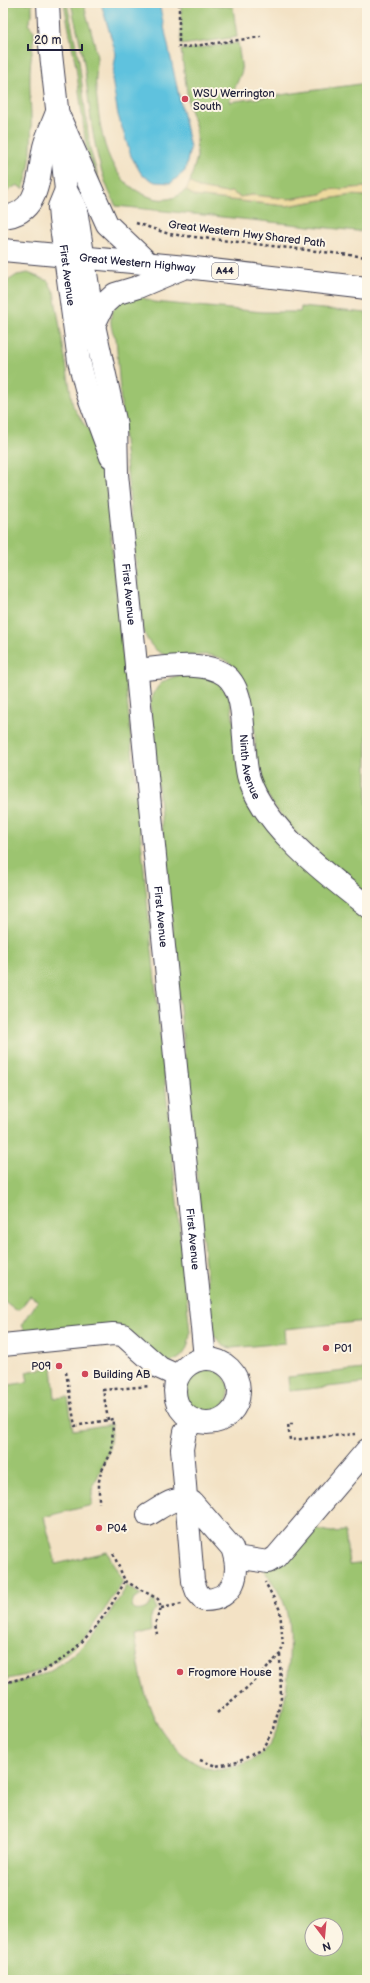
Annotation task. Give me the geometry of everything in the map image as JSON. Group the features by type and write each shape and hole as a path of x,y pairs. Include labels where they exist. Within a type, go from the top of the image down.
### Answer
{"main road":[{"name":"First Avenue","path":"48,3 57,112 66,190 59,207 94,326 116,425 117,474 205,1358"},
{"path":"3,217 18,213 25,208 37,189 44,145 57,112"},
{"path":"57,112 106,224 148,263"},
{"name":"Great Western Highway","path":"3,250 148,263 367,288"},
{"name":"First Avenue","path":"74,256 79,362 87,392 117,474"},
{"path":"94,326 104,304 115,294 138,287 186,267"},
{"name":"Ninth Avenue","path":"136,670 192,666 210,667 226,675 236,687 241,706 244,760 249,779 259,800 272,819 321,870 367,906"},
{"path":"3,1345 113,1334 123,1335 160,1368 177,1380"},
{"path":"205,1358 221,1362 233,1372 238,1381 238,1396 232,1410 221,1419 208,1423 194,1420 186,1415 178,1405 175,1392 177,1380 189,1364 205,1358"},
{"path":"148,1515 176,1499 185,1498 192,1502 226,1539 235,1558 235,1577 232,1586 225,1594 215,1600 204,1600 197,1592 193,1582 185,1498 182,1441 185,1432 194,1420"},
{"path":"235,1558 268,1562 276,1557 363,1441"}],"path":[{"path":"179,3 179,48 261,37"},
{"path":"215,3 236,5"},
{"name":"Great Western Hwy Shared Path","path":"135,222 169,234 367,257"},
{"path":"66,1372 75,1426 113,1419 114,1435 112,1451 101,1472 99,1481 99,1503"},
{"path":"108,1420 103,1390 177,1380"},
{"path":"293,1424 288,1424 290,1440 363,1441"},
{"path":"112,1551 125,1581 158,1599 161,1608 155,1624 157,1634"},
{"path":"200,1760 216,1766 238,1762 262,1749 274,1729 280,1698 280,1654 283,1646 280,1610 263,1579"},
{"path":"3,1683 38,1674 50,1667 77,1646 99,1624 125,1581"},
{"path":"217,1713 256,1680 280,1654"}],"green space":[{"path":"3,3 32,3 32,15 28,24 34,31 34,36 30,64 30,161 23,189 17,185 3,194"},
{"path":"64,3 67,3 79,61 90,149 99,180 87,154 76,67"},
{"path":"71,3 84,3 95,46 97,59 96,86 98,106 103,138 108,153 114,167 123,179 135,189 155,199 169,199 178,196 186,190 194,196 286,206 351,195 367,196 367,232 116,206 108,189 97,154 83,56"},
{"path":"181,3 212,3 213,5 233,7 237,37 181,45"},
{"path":"238,43 242,71 229,102 367,83 367,187 327,190 322,194 289,199 252,195 240,197 231,192 226,193 198,188 190,182 197,157 196,128 189,106 181,50"},
{"path":"28,273 48,281 54,292 73,406 84,424 98,439 103,457 190,1333 188,1344 181,1357 172,1362 166,1363 135,1337 26,1334 22,1325 38,1301 30,1296 20,1309 16,1310 3,1300 3,284 17,275"},
{"path":"139,296 153,302 263,312 300,312 301,307 367,313 367,895 320,856 290,826 266,793 257,770 254,720 250,697 242,677 235,668 223,659 210,655 171,656 160,653 150,644 142,627 123,431 116,338 113,334 111,324 112,313 117,304 125,299"},
{"path":"180,675 203,676 209,678 220,685 225,691 230,698 242,779 367,915 367,1321 284,1329 285,1343 231,1348 223,1346 212,1333 150,705 154,693 163,682"},
{"path":"362,1354 367,1354 367,1396 365,1383 289,1391 288,1377 364,1369"},
{"path":"52,1367 55,1398 68,1397 73,1430 112,1424 109,1450 92,1490 92,1505 44,1517 56,1564 107,1552 123,1581 98,1619 79,1642 68,1652 42,1669 23,1676 3,1680 3,1386 28,1382 26,1372"},
{"path":"202,1368 210,1368 219,1372 225,1378 229,1391 225,1404 219,1410 210,1414 202,1414 193,1410 187,1404 183,1395 183,1387 187,1378 193,1372"},
{"path":"313,1528 331,1532 345,1531 349,1565 367,1563 367,1980 3,1980 3,1686 26,1680 47,1672 72,1655 93,1635 127,1586 142,1595 134,1599 131,1607 134,1610 146,1608 153,1598 155,1601 156,1609 150,1620 151,1631 134,1636 148,1703 162,1731 182,1754 199,1765 222,1770 249,1762 265,1750 275,1734 284,1701 289,1663 289,1628 286,1608 278,1590 263,1569"}],"sand":[{"path":"190,182 198,188 226,193 231,192 240,197 252,195 289,199 322,194 327,190 366,187 367,196 351,195 286,206 194,196 186,190"}],"water":[{"path":"101,3 159,3 190,148 185,171 171,183 155,182 142,175 131,156 118,115 112,79 116,54"}],"place":[{"name":"WSU Werrington South","path":"185,99"},
{"name":"P01","path":"326,1348"},
{"name":"P09","path":"59,1366"},
{"name":"Building AB","path":"85,1374"},
{"name":"P04","path":"99,1528"},
{"name":"Frogmore House","path":"180,1672"}]}
